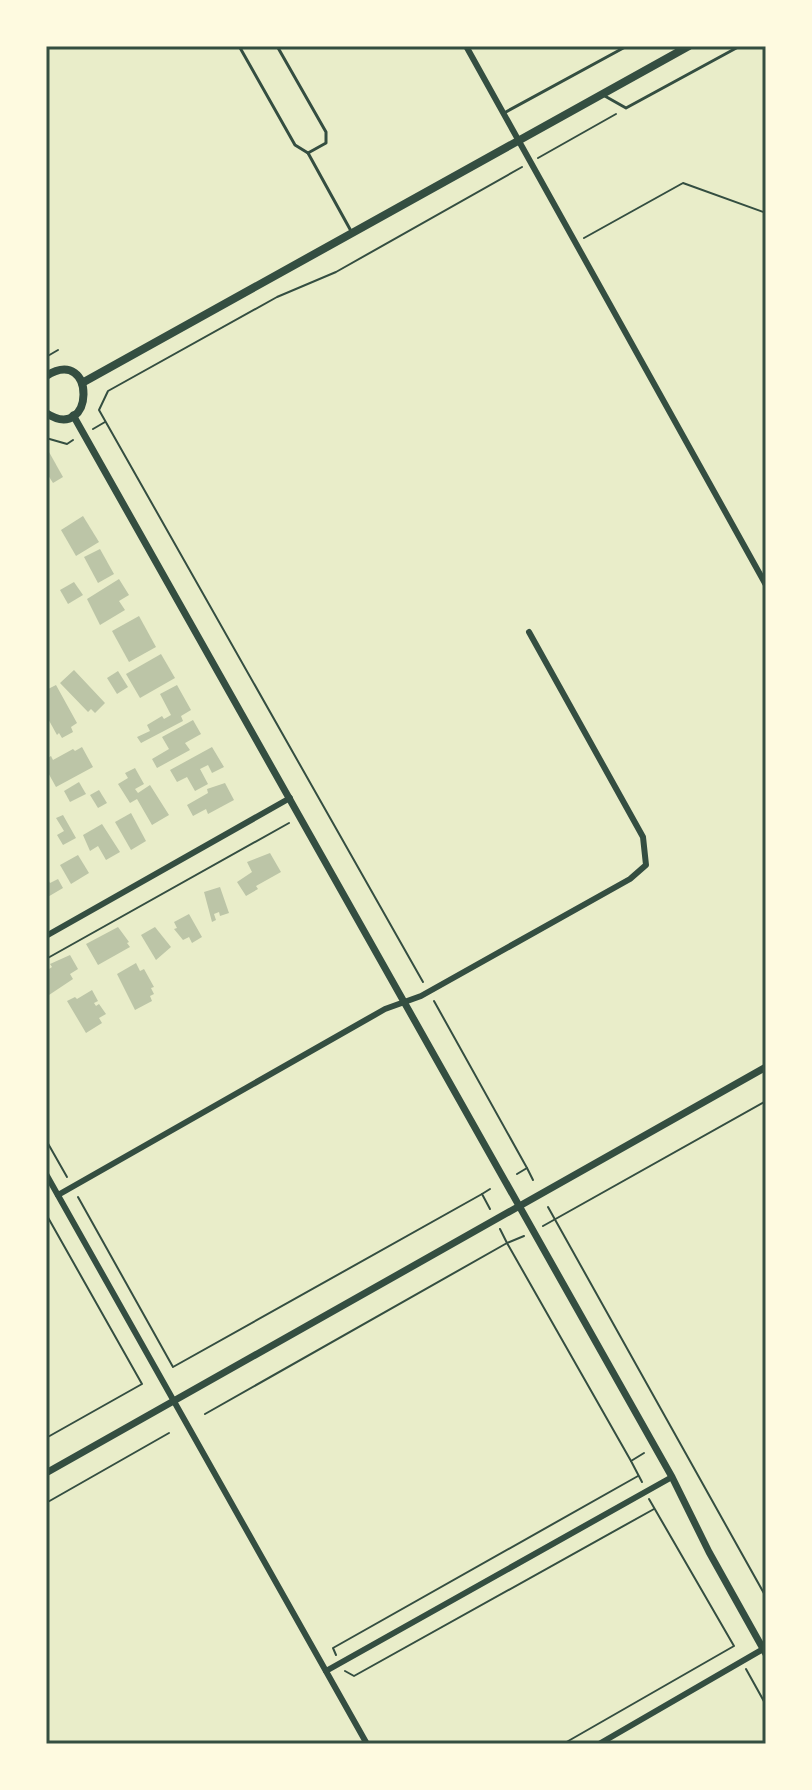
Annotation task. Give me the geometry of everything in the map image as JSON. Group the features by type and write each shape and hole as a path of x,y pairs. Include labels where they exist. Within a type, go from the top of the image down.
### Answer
{"main road":[{"path":"82,383 689,46"},
{"path":"46,413 59,419 73,415 83,405 85,390 72,373 64,370 47,372"}],"street":[{"path":"466,46 766,585"},
{"path":"73,415 672,1477 764,1652 741,1661 602,1743"},
{"path":"58,1195 385,1009 429,992 630,879 646,865 643,837 529,632"},
{"path":"46,936 290,798"},
{"path":"46,1473 766,1067"},
{"path":"46,1174 367,1744"},
{"path":"326,1671 672,1477"}],"lane":[{"path":"239,46 295,145 308,153 353,234"},
{"path":"277,46 326,132 326,143 308,153"},
{"path":"504,113 627,46"},
{"path":"603,95 626,108 740,46"}],"path":[{"path":"533,1180 99,410 108,391 277,297 336,272 626,108"},
{"path":"576,242 683,183 766,213"},
{"path":"46,357 58,350"},
{"path":"46,959 301,819"},
{"path":"205,1414 766,1101"},
{"path":"46,1140 173,1367 490,1189"},
{"path":"517,1174 527,1168"},
{"path":"482,1194 734,1646 563,1744"},
{"path":"548,1207 766,1597"},
{"path":"46,1214 142,1384 46,1438"},
{"path":"46,1503 169,1433"},
{"path":"631,1461 644,1453"},
{"path":"731,1649 766,1705"}],"building":[{"path":"49,452 63,477 53,483 46,472 46,454"},
{"path":"83,516 99,542 76,556 61,530"},
{"path":"100,549 114,574 98,583 84,557"},
{"path":"119,579 129,595 119,601 125,610 100,625 87,599"},
{"path":"74,582 83,595 68,604 60,590"},
{"path":"139,616 156,647 129,662 112,631"},
{"path":"161,654 175,678 140,698 126,674"},
{"path":"74,670 105,703 95,713 91,709 88,712 60,683"},
{"path":"118,671 128,687 117,694 107,678"},
{"path":"56,685 77,723 71,727 73,732 62,738 46,715 46,690"},
{"path":"177,685 191,710 181,716 183,721 141,743 137,737 150,731 147,725 162,716 164,719 171,715 160,694"},
{"path":"193,720 201,734 185,743 190,750 157,768 152,759 169,749 162,737"},
{"path":"82,747 93,767 56,787 46,769 46,759 51,756 53,760"},
{"path":"212,747 224,767 212,773 208,765 200,769 208,784 195,791 187,777 177,782 170,770"},
{"path":"135,768 144,784 135,789 138,793 150,785 169,815 152,825 137,799 130,803 118,784 128,778 125,773"},
{"path":"79,782 86,794 70,802 64,791"},
{"path":"225,783 234,800 208,814 206,809 193,816 187,805 208,793 207,789"},
{"path":"99,790 107,803 98,808 90,795"},
{"path":"131,813 146,841 131,850 115,822"},
{"path":"63,815 76,838 63,845 57,835 64,831 56,818"},
{"path":"102,824 120,852 106,860 98,846 90,851 83,835"},
{"path":"270,853 281,872 256,886 258,889 246,896 237,882 252,872 247,862"},
{"path":"78,855 89,873 71,884 60,865"},
{"path":"46,876 50,883 58,879 63,888 46,898"},
{"path":"220,887 229,913 214,914 216,920 212,922 204,892"},
{"path":"189,914 202,937 192,943 189,937 183,940 174,929 177,928 174,922"},
{"path":"118,927 130,947 98,965 86,944"},
{"path":"155,927 171,947 156,960 141,935"},
{"path":"70,955 78,969 70,974 73,979 49,995 46,991 46,971 52,967 50,964"},
{"path":"136,963 140,971 144,969 154,987 151,988 154,994 150,996 152,1001 135,1010 117,974"},
{"path":"92,990 98,1001 94,1003 96,1006 99,1004 106,1014 99,1018 102,1023 86,1033 67,1001"}]}
